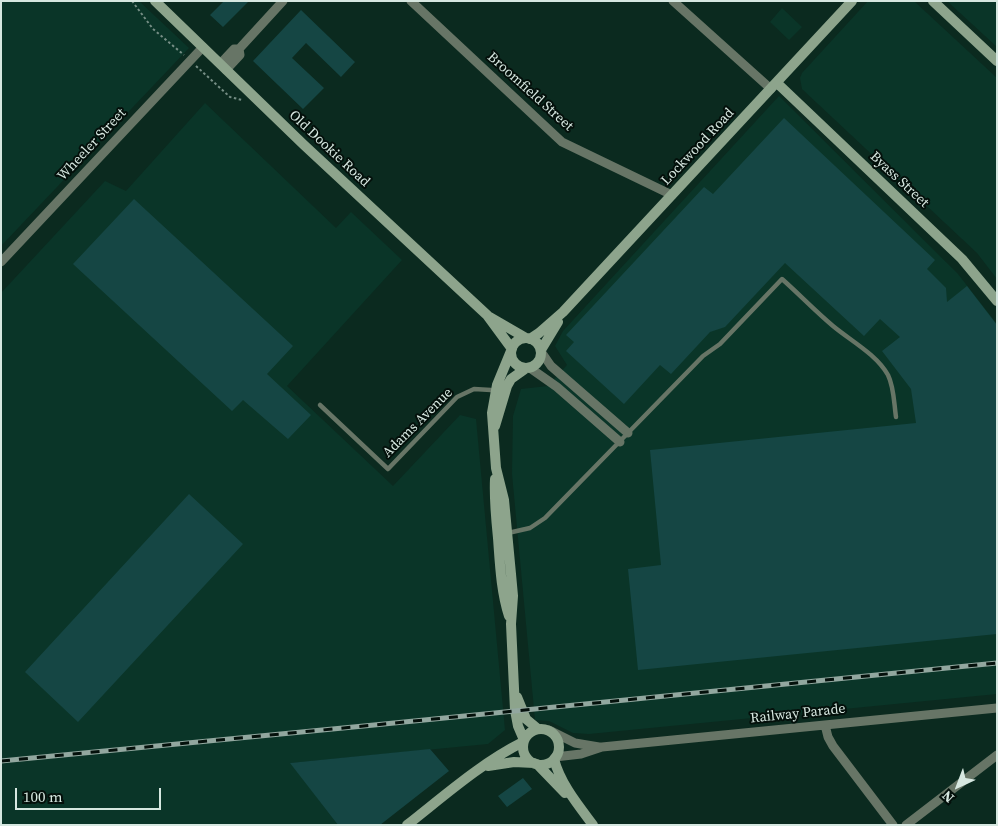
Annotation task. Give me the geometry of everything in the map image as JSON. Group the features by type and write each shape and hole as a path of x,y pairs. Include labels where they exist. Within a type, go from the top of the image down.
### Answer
{"street":[{"name":"Old Dookie Road","path":"155,1 304,146 487,315 512,350"},
{"path":"223,67 240,55 239,49 284,1"},
{"name":"Broomfield Street","path":"411,1 562,142 672,195"},
{"path":"672,1 774,86"},
{"name":"Lockwood Road","path":"528,338 539,333 563,312 852,1"},
{"path":"933,1 997,61"},
{"name":"Wheeler Street","path":"1,262 203,47"},
{"name":"Byass Street","path":"774,86 952,248 997,301"},
{"name":"Lockwood Road","path":"542,352 563,312"},
{"name":"Old Dookie Road","path":"487,315 528,338"},
{"path":"584,814 526,757 524,741 516,718 511,624 511,574 494,500 496,468 492,413 495,392 512,350 519,340 528,338 536,342 549,364 628,433"},
{"path":"512,350 513,361 520,367 527,369 557,387 620,442"},
{"path":"493,431 506,386 511,379 538,363 542,352"},
{"path":"503,534 500,570 503,598 511,624"},
{"path":"500,570 511,574"},
{"path":"474,773 500,763 546,764 555,758 558,753 556,738 526,719 518,701 515,686"},
{"name":"Railway Parade","path":"555,758 580,754 602,747 997,708"},
{"path":"825,725 833,746 893,825"},
{"path":"407,825 474,773 510,748 524,741 530,732 544,730"},
{"name":"Railway Parade","path":"544,730 575,743 602,747"},
{"path":"906,825 997,755"},
{"path":"555,758 556,767 565,786 593,825"}],"lane":[{"path":"503,534 530,528 545,518 703,356 720,344 782,279 832,325 882,366 892,390 896,416"},
{"name":"Adams Avenue","path":"320,405 388,469 457,397 474,389 495,392"}],"path":[{"path":"132,1 153,29 168,43 176,46 230,97 243,100"}],"shaded area":[{"path":"1,1 139,1 189,48 1,246"},
{"path":"868,1 914,1 997,78 997,279 977,253 802,89 800,78 802,73"},
{"path":"947,1 997,1 997,47"},
{"path":"782,8 802,27 789,40 770,22"},
{"path":"779,96 958,274 997,324 997,694 589,734 573,733 549,721 535,720 512,474 513,416 521,389 548,386 567,365 555,346 563,331"},
{"path":"205,103 336,228 351,212 402,260 287,386 393,486 460,415 476,419 505,730 488,744 291,763 338,825 1,825 1,293 105,181 126,191"}],"building":[{"path":"224,1 249,1 223,27 210,15"},
{"path":"301,10 355,62 341,77 306,43 292,58 324,88 303,109 253,61"},
{"path":"784,118 935,260 927,269 946,288 947,302 967,286 997,325 997,634 638,670 628,569 661,565 650,450 916,423 911,389 882,351 900,337 880,319 864,336 785,263 725,327 710,332 671,374 660,365 624,404 566,351 574,342 566,335 704,187 713,194"},
{"path":"134,199 293,346 267,374 311,415 288,439 243,400 232,411 73,264"},
{"path":"189,494 243,544 78,722 25,672"},
{"path":"430,749 449,771 380,825 338,825 290,763"},
{"path":"523,778 532,789 507,807 498,796"}],"railway":[{"path":"1,761 997,663"}]}
